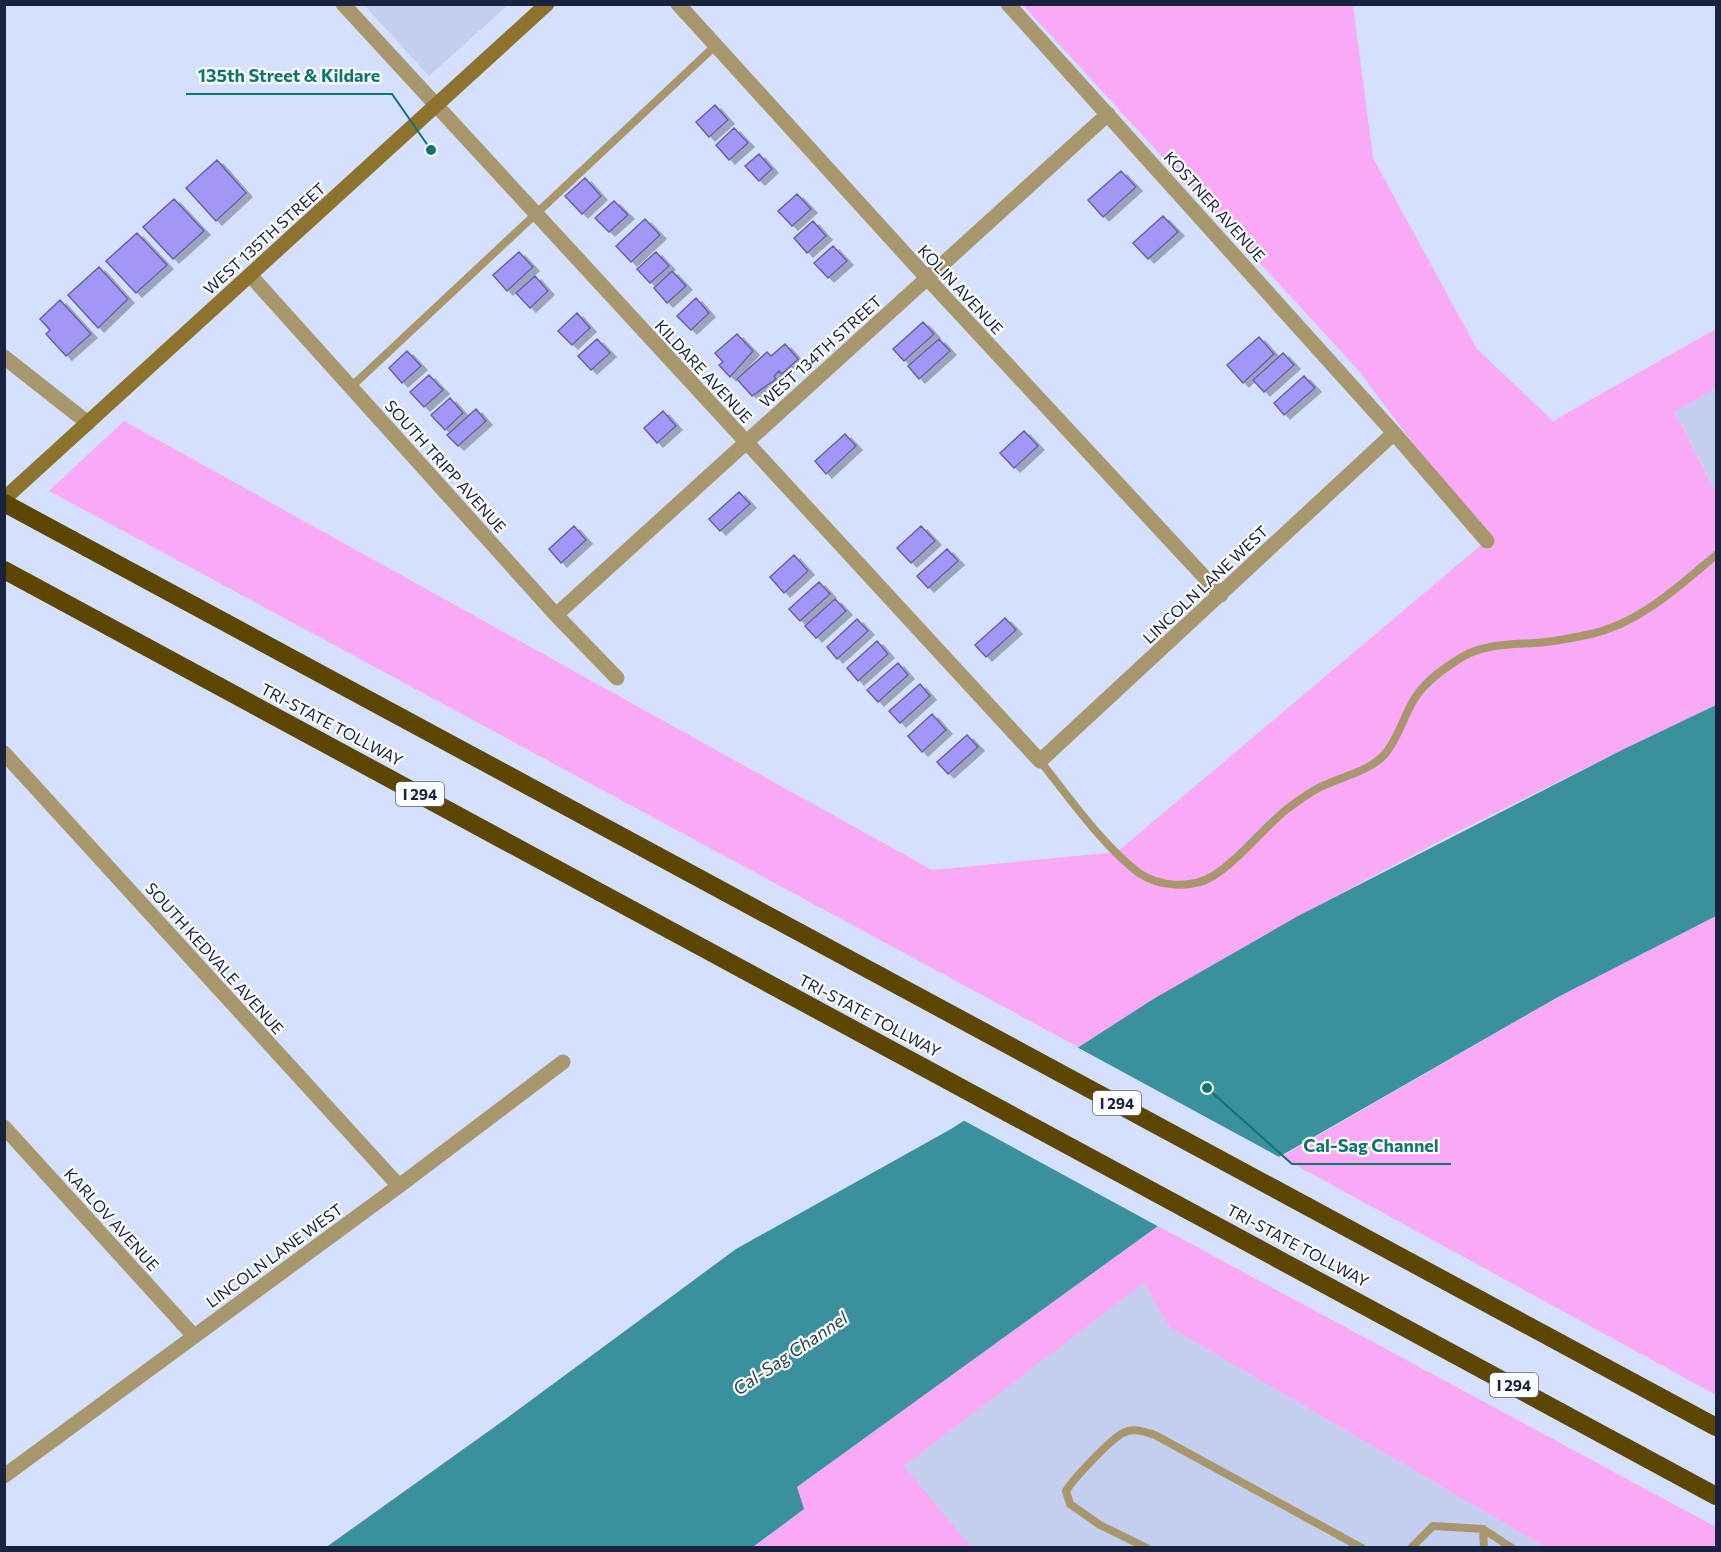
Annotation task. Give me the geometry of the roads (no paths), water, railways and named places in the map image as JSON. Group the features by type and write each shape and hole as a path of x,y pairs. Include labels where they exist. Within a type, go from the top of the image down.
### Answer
{"highway":[{"name":"I 294","path":"4,501 50,528 1716,1427"},
{"name":"TRI-STATE TOLLWAY","path":"4,570 1312,1274 1716,1496"}],"street":[{"name":"KILDARE AVENUE","path":"343,4 1040,761"},
{"name":"WEST 135TH STREET","path":"4,501 547,4"},
{"name":"KOLIN AVENUE","path":"678,4 927,278 1221,595"},
{"name":"KOSTNER AVENUE","path":"1008,4 1394,433 1487,541"},
{"name":"WEST 134TH STREET","path":"556,615 1107,114"},
{"name":"SOUTH TRIPP AVENUE","path":"250,275 556,615 617,678"},
{"path":"4,357 88,423"},
{"name":"LINCOLN LANE WEST","path":"1040,761 1394,433"},
{"name":"SOUTH KEDVALE AVENUE","path":"4,753 399,1186"},
{"name":"LINCOLN LANE WEST","path":"4,1476 193,1335 399,1186 563,1062"},
{"name":"KARLOV AVENUE","path":"4,1127 193,1335"}],"lane":[{"path":"351,387 715,46"},
{"path":"1040,761 1117,852 1140,874 1170,884 1193,884 1211,877 1239,855 1286,810 1322,786 1368,767 1383,756 1398,737 1417,695 1435,676 1465,656 1491,647 1549,642 1594,633 1633,618 1674,591 1716,555"},
{"path":"1147,1548 1100,1525 1070,1504 1066,1491 1073,1478 1124,1432 1141,1430 1362,1548"},
{"path":"1411,1548 1433,1526 1483,1529 1512,1548"},
{"path":"1483,1529 1484,1548"}],"water":[{"name":"Cal-Sag Channel","path":"1716,705 1716,916 1558,997 1158,1226 797,1487 804,1509 753,1547 325,1548 507,1418 736,1249 951,1129 1155,998 1298,916 1624,749"}],"place":[{"name":"135th Street & Kildare","path":"431,150"},
{"name":"Cal-Sag Channel","path":"1207,1088"}]}
